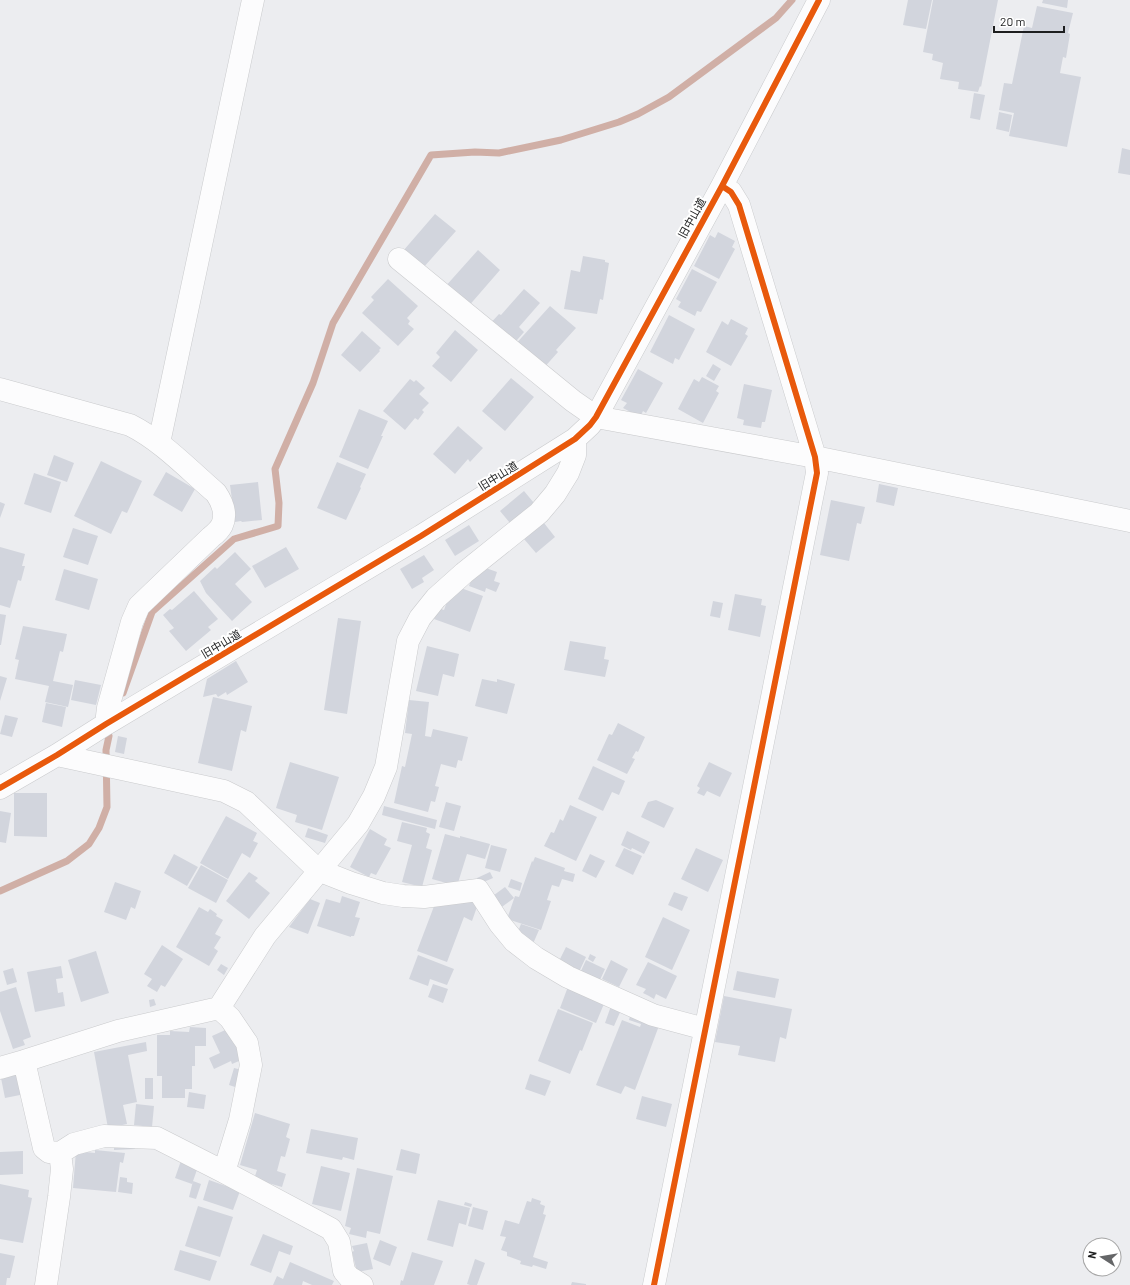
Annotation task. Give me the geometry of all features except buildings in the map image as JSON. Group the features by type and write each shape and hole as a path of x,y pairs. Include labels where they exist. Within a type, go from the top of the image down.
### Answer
{"street":[{"path":"159,443 252,0"},
{"name":"旧中山道","path":"0,788 421,536 575,439 590,425 596,417 722,186 819,0"},
{"path":"654,1285 817,473 816,457 739,205 731,192 722,186"},
{"path":"398,259 573,401 596,417 816,457 1130,521"},
{"path":"0,389 130,425 145,432 216,493 221,500 224,511 222,525 139,606 132,622 110,701 106,724"},
{"path":"0,1068 118,1031 219,1008 265,936 318,870 358,824 374,796 386,767 408,641 420,618 436,598 539,513 555,494 568,474 575,455 575,439"},
{"path":"57,755 224,791 246,802 318,870 357,885 382,893 424,897 478,890 500,924 514,941 536,958 568,977 654,1014 705,1029"},
{"path":"219,1008 230,1018 247,1043 251,1065 240,1120 224,1172"},
{"path":"24,1061 44,1148 50,1152 60,1153 74,1144 104,1136 157,1138 331,1229 339,1242 344,1271 362,1285"},
{"path":"46,1285 62,1169 60,1153"}],"waterway":[{"path":"123,693 152,612 234,539 278,526 279,503 275,469 313,383 333,323 431,155 475,152 499,153 561,140 619,122 638,114 669,97 776,18 792,0"},
{"path":"0,891 67,861 89,844 99,828 107,807 106,750 109,736"}],"cycle path":[{"path":"0,788 421,536 575,439 590,425 596,417 722,186 819,0"},
{"path":"654,1285 817,473 815,457 739,205 731,192 722,186"}]}
